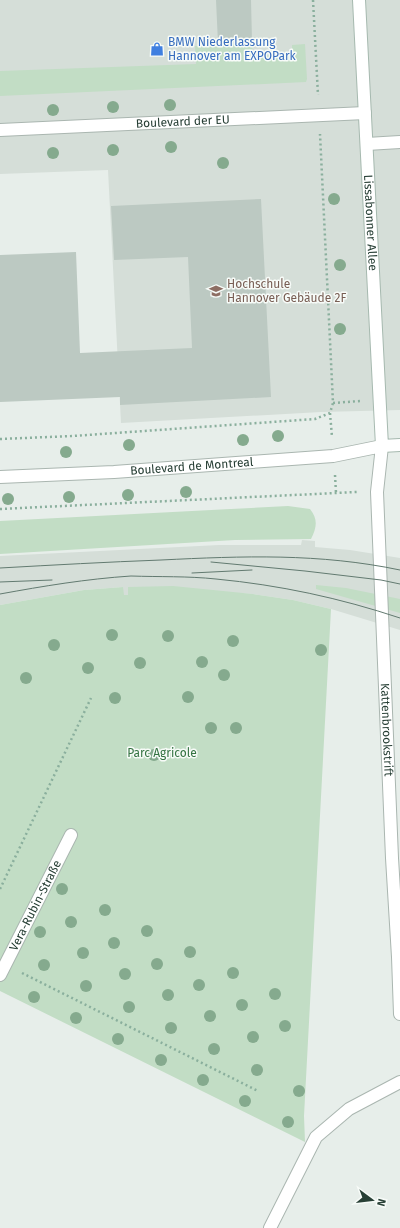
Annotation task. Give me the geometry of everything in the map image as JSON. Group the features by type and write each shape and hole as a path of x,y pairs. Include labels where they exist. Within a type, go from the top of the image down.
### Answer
{"street":[{"name":"Lissabonner Allee","path":"359,0 382,446"},
{"name":"Boulevard der EU","path":"0,130 365,113"},
{"path":"367,144 400,142"},
{"name":"Boulevard de Montreal","path":"0,477 114,472 333,456 382,446 400,445"},
{"name":"Kattenbrookstrift","path":"382,446 377,492 396,858 400,1014"},
{"name":"Vera-Rubin-Straße","path":"3,970 71,835"},
{"path":"270,1228 316,1137 349,1109 400,1082"}],"path":[{"path":"0,439 73,436 315,419 330,413 333,403 313,0"},
{"path":"0,509 377,492"},
{"path":"0,889 92,698"},
{"path":"3,970 258,1091"}],"shaded area":[{"path":"0,0 400,0 400,410 321,412 121,423 108,170 0,174"},
{"path":"302,540 315,541 315,547 350,550 400,558 400,630 331,609 293,600 253,594 128,587 128,595 123,595 123,587 84,590 0,605 0,556 219,545 301,545"}],"green space":[{"path":"252,44 253,56 292,54 292,45 305,44 306,82 0,96 0,71 196,64 195,46"},
{"path":"288,506 310,509 313,513 316,523 311,539 235,540 0,554 0,521"},
{"path":"316,585 346,588 400,599 400,613 316,589"},
{"name":"Parc Agricole","path":"173,586 253,594 293,600 331,609 304,1116 305,1142 0,991 0,605 84,590 123,587 124,595 128,595 128,587"}],"building":[{"path":"216,0 251,0 252,41 218,43"},
{"path":"261,199 271,397 120,405 120,397 0,402 0,255 76,252 80,353 192,348 188,257 114,260 111,206"}],"tram line":[{"path":"0,568 222,557 281,557 340,561 400,570"},
{"path":"211,562 305,571 381,580 400,584"},
{"path":"192,573 252,570"},
{"path":"0,594 65,583 114,577 195,577 263,585 309,593 355,604 400,618"},
{"path":"0,582 52,580"}],"place":[{"name":"BMW Niederlassung Hannover am EXPOPark","path":"157,49"},
{"name":"Hochschule Hannover Gebäude 2F","path":"216,291"}]}
